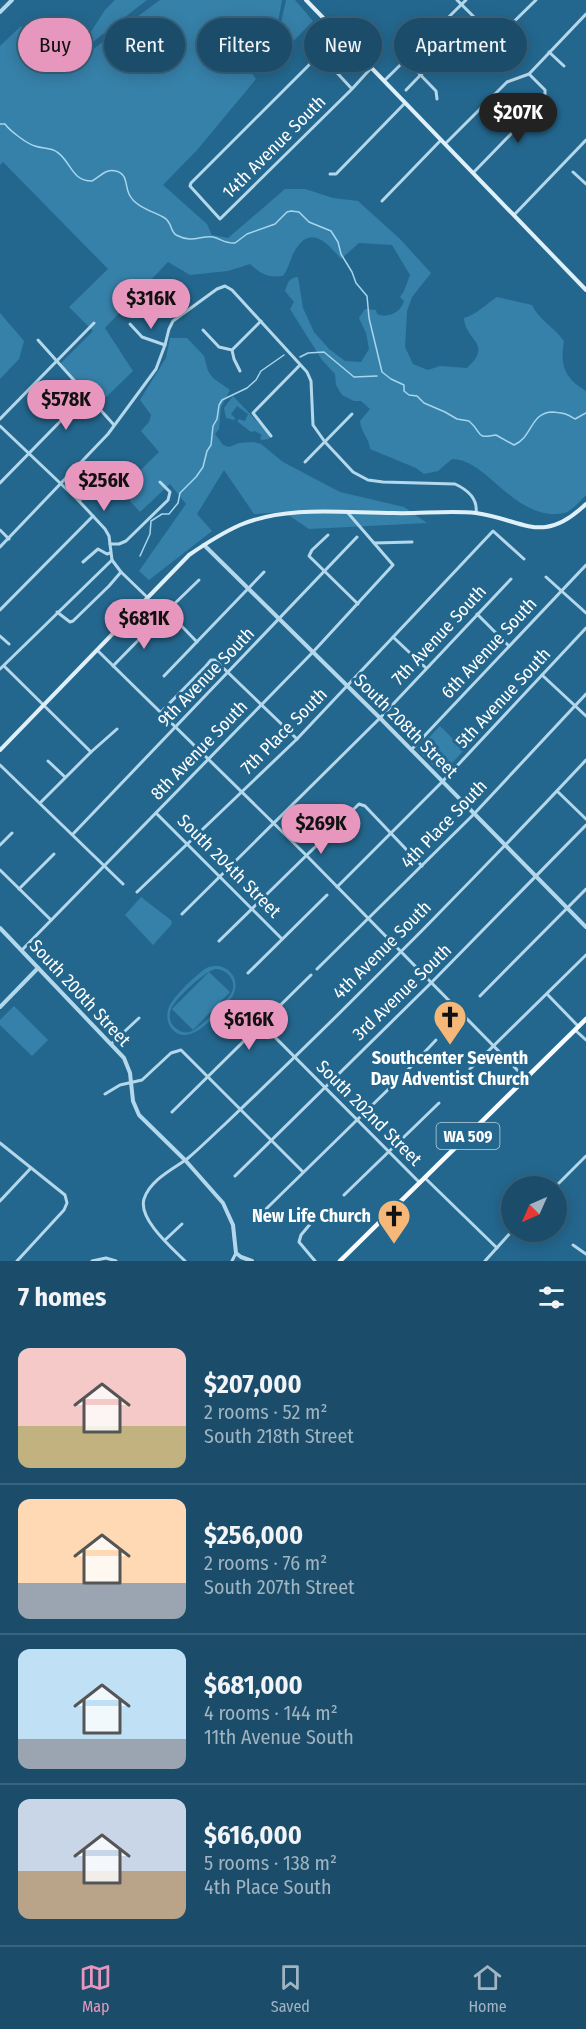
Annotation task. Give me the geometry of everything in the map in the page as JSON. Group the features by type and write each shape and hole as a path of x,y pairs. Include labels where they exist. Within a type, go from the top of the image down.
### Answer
{"main road":[{"path":"306,0 323,18"},
{"path":"376,72 586,290"},
{"path":"0,750 189,555 240,525 257,519 292,513 476,513 520,525 551,527 570,519 586,504"},
{"name":"WA 509","path":"340,1261 586,1019"}],"street":[{"path":"0,12 12,0"},
{"path":"457,0 496,39 536,0"},
{"path":"449,18 466,0"},
{"path":"445,144 507,82 529,74 586,14"},
{"path":"549,52 564,66"},
{"name":"14th Avenue South","path":"352,88 327,62 319,58 312,61 190,184 220,219 352,88 368,72"},
{"path":"384,81 394,71"},
{"path":"418,72 436,91 437,99"},
{"path":"406,90 424,72"},
{"path":"473,173 545,99 545,90 529,74"},
{"path":"330,174 336,174 405,103"},
{"path":"382,201 441,140"},
{"path":"514,215 586,140"},
{"path":"573,172 586,184"},
{"path":"0,548 101,444 152,376 161,358 173,321 217,289 225,286 232,290 307,372 311,381 313,425 325,442 353,472 360,477 383,482 455,484 474,498 476,513"},
{"path":"232,350 261,321"},
{"path":"0,419 94,323"},
{"path":"130,324 142,337 165,345"},
{"path":"203,330 219,346 232,350"},
{"path":"38,340 114,424"},
{"path":"232,350 240,371"},
{"path":"272,436 253,413 300,364"},
{"path":"0,483 87,394"},
{"path":"305,462 352,414"},
{"path":"0,426 62,484 107,532 112,560 147,597"},
{"path":"78,501 107,471 120,473"},
{"path":"110,544 126,541 168,500 170,492 160,482"},
{"path":"348,513 374,543 412,542"},
{"path":"0,610 93,516"},
{"path":"0,530 9,539"},
{"name":"7th Place South","path":"137,892 297,739 493,531 524,560"},
{"path":"328,535 312,550 309,556 357,604"},
{"name":"9th Avenue South","path":"73,834 177,728 357,537"},
{"name":"8th Avenue South","path":"22,950 313,652 393,565 374,543"},
{"name":"South 208th Street","path":"204,545 380,718 586,927"},
{"path":"83,562 98,549 107,554 110,553"},
{"path":"0,669 112,560"},
{"name":"6th Avenue South","path":"411,750 586,565"},
{"path":"57,612 70,622 73,621 121,572"},
{"path":"164,676 264,572"},
{"path":"546,577 586,613"},
{"name":"7th Avenue South","path":"182,914 380,718 511,579"},
{"path":"197,642 168,612 199,580"},
{"path":"477,614 509,646"},
{"path":"113,666 159,618"},
{"name":"5th Avenue South","path":"338,887 442,782 586,628"},
{"path":"0,636 9,644"},
{"path":"393,637 426,668"},
{"path":"97,650 243,792 526,1079"},
{"path":"160,712 211,660 218,662 297,739"},
{"path":"4,666 91,752"},
{"path":"542,675 586,716"},
{"name":"4th Place South","path":"317,969 474,814 586,694"},
{"path":"40,803 117,729"},
{"name":"4th Avenue South","path":"165,1240 149,1221 144,1205 147,1194 154,1185 240,1109 506,846 586,760"},
{"path":"48,761 65,777"},
{"path":"0,765 123,884"},
{"path":"557,791 586,819"},
{"path":"219,941 359,804 365,806 422,866"},
{"name":"South 204th Street","path":"156,813 282,939"},
{"name":"3rd Avenue South","path":"235,1176 537,877 586,825"},
{"path":"0,845 12,833"},
{"path":"19,889 54,854"},
{"path":"0,870 51,920"},
{"path":"480,996 586,889"},
{"path":"248,973 327,895"},
{"name":"South 200th Street","path":"0,929 124,1058 133,1082 133,1101 139,1115 185,1160 228,1210 233,1225 236,1253"},
{"path":"470,1069 586,955"},
{"path":"0,1008 38,968"},
{"path":"172,1112 311,975"},
{"path":"547,994 586,1040"},
{"name":"South 202nd Street","path":"248,1010 420,1183"},
{"path":"111,1044 139,1018"},
{"path":"266,1209 436,1040"},
{"path":"105,1094 120,1085 142,1080 178,1049 183,1051 303,1172"},
{"path":"344,1195 439,1103"},
{"path":"0,1143 65,1195 67,1203 64,1210 17,1261"},
{"path":"566,1176 586,1156"},
{"path":"0,1201 30,1169"},
{"path":"425,1178 497,1248"},
{"path":"315,1261 298,1242 316,1217"},
{"path":"182,1224 165,1240 185,1261"},
{"path":"485,1261 502,1242"},
{"path":"573,1245 586,1254"},
{"path":"232,1261 236,1253 252,1261"},
{"path":"92,1261 111,1258 116,1261"}],"shaded area":[{"path":"115,0 147,0 124,18 104,18 104,33 92,43 92,30 105,10"},
{"path":"160,0 282,0 279,18 197,18 197,72 251,72 256,79 197,150 163,185 207,224 212,235 228,238 285,189 305,189 333,198 358,201 400,239 431,273 412,297 407,311 405,347 413,364 428,370 440,366 467,368 475,360 478,347 464,318 477,312 497,297 532,305 564,341 565,370 573,381 586,391 586,495 571,509 565,513 551,514 522,504 486,475 464,461 452,459 438,471 424,474 416,468 370,449 360,421 370,409 361,401 354,401 342,395 336,385 335,374 322,360 290,309 294,302 285,291 289,281 298,277 303,308 314,332 329,349 345,361 361,362 369,349 366,333 359,318 365,309 376,310 377,314 385,316 390,315 400,308 404,301 400,297 410,275 392,245 359,243 341,259 323,241 311,237 299,245 283,276 265,274 250,264 228,271 190,275 168,262 105,328 133,371 98,405 60,364 93,331 69,307 108,269 3,162 0,165 0,46 18,29 18,72 92,72 92,50 104,41 104,72 185,72 185,18 135,18"},
{"path":"286,0 295,0 310,18 304,18 304,30 292,42 292,18 282,18"},
{"path":"0,313 24,341 19,359 0,379"},
{"path":"170,338 187,338 204,356 208,371 213,378 230,390 221,407 219,429 215,434 223,445 229,447 239,443 253,442 261,444 283,462 340,492 404,507 427,523 309,529 284,512 254,514 224,470 197,514 212,531 149,580 139,571 186,504 170,484 140,512 120,490 159,452 141,431 149,422 151,415 140,400 166,358"},
{"path":"233,396 270,435 269,439 262,440 260,438 262,435 255,431 251,432 238,422 238,419 245,421 248,414 237,406 231,414 234,420 226,418 224,408"},
{"path":"440,726 464,750 442,774 417,750"},
{"path":"141,897 172,921 153,945 125,915"},
{"path":"219,966 232,974 234,978 235,987 232,997 214,1018 197,1031 181,1035 174,1031 167,1016 173,1000 201,972 208,967","holes":["215,969 231,977 233,985 231,994 212,1015 194,1030 181,1032 171,1023 170,1012 174,1004 204,975"]},
{"path":"209,972 230,992 193,1030 172,1009"},
{"path":"14,1006 48,1040 32,1056 0,1025 0,1020"}],"waterway":[{"path":"0,124 5,124 18,137 32,145 57,152 80,178 92,181 112,170 120,173 135,202 166,219 174,233 182,238 213,237 235,243 247,234 275,224 291,211 299,212 309,222 331,231 356,283 367,296 369,318 382,372 404,385 404,391 409,395 417,396 424,403 457,419 469,421 482,436 496,435 514,445 525,436 536,420 546,413 562,413 575,419 586,413"},
{"path":"300,357 308,353 324,352 354,377 377,376"},
{"path":"140,556 150,534 151,521 162,514 169,514 178,503 180,493 203,467 222,400 247,388 256,380 261,371 284,355"}],"place":[{"name":"Southcenter Seventh Day Adventist Church","path":"450,1046"},
{"name":"New Life Church","path":"394,1245"}]}
